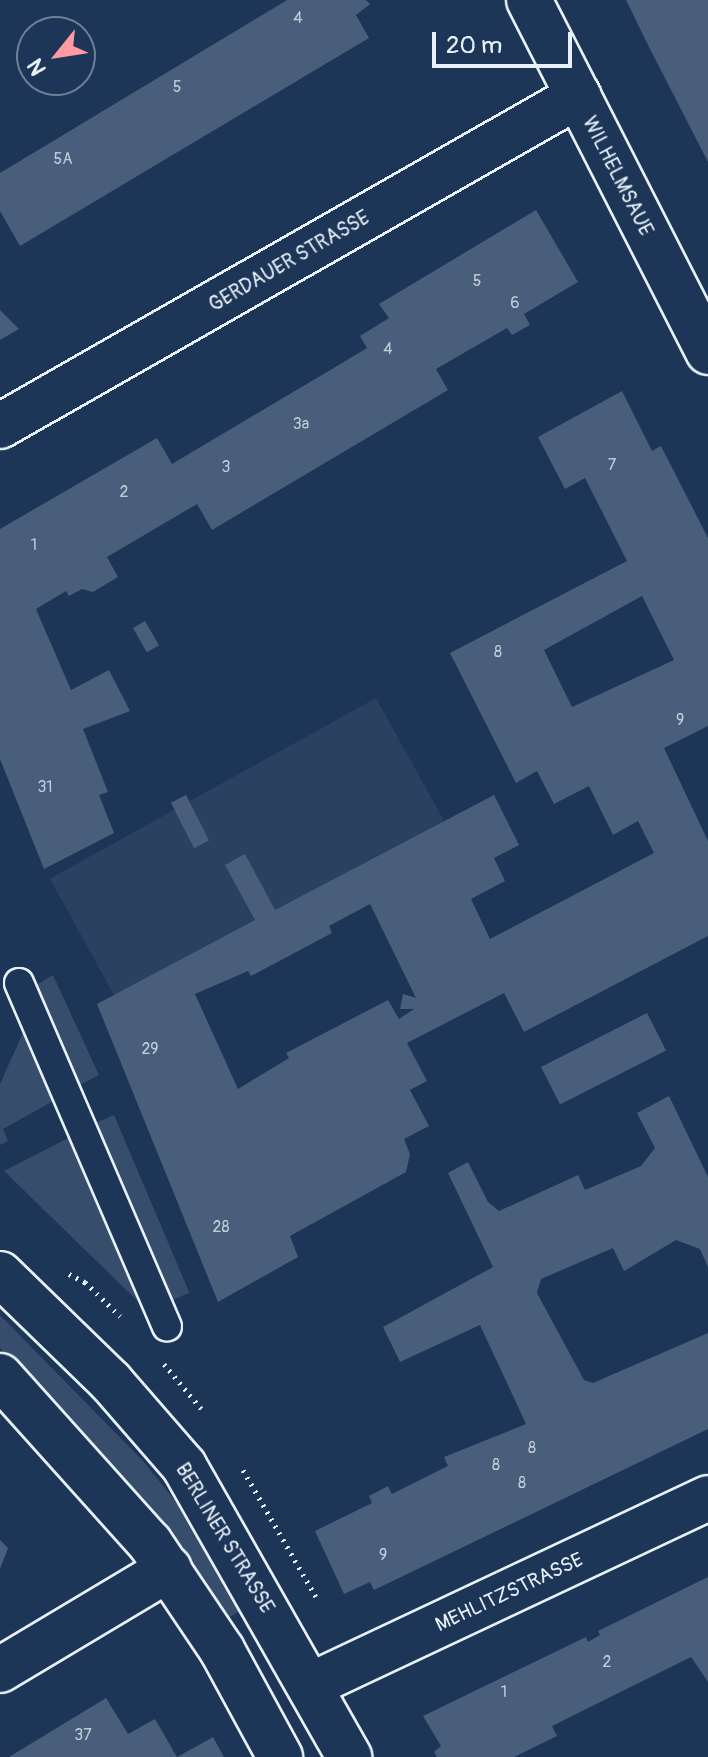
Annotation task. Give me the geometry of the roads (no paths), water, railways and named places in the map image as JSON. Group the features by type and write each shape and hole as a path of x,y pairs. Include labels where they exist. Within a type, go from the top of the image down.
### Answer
{"street":[{"name":"WILHELMSAUE","path":"529,0 708,352"},
{"name":"GERDAUER STRASSE","path":"0,426 578,96"},
{"name":"BERLINER STRASSE","path":"0,1274 111,1382 184,1466 311,1685 349,1757"},
{"path":"0,1376 114,1499 169,1569 222,1650 280,1757"},
{"name":"MEHLITZSTRASSE","path":"311,1685 708,1498"},
{"path":"0,1670 169,1569"}],"lane":[{"path":"19,983 167,1326"}]}
